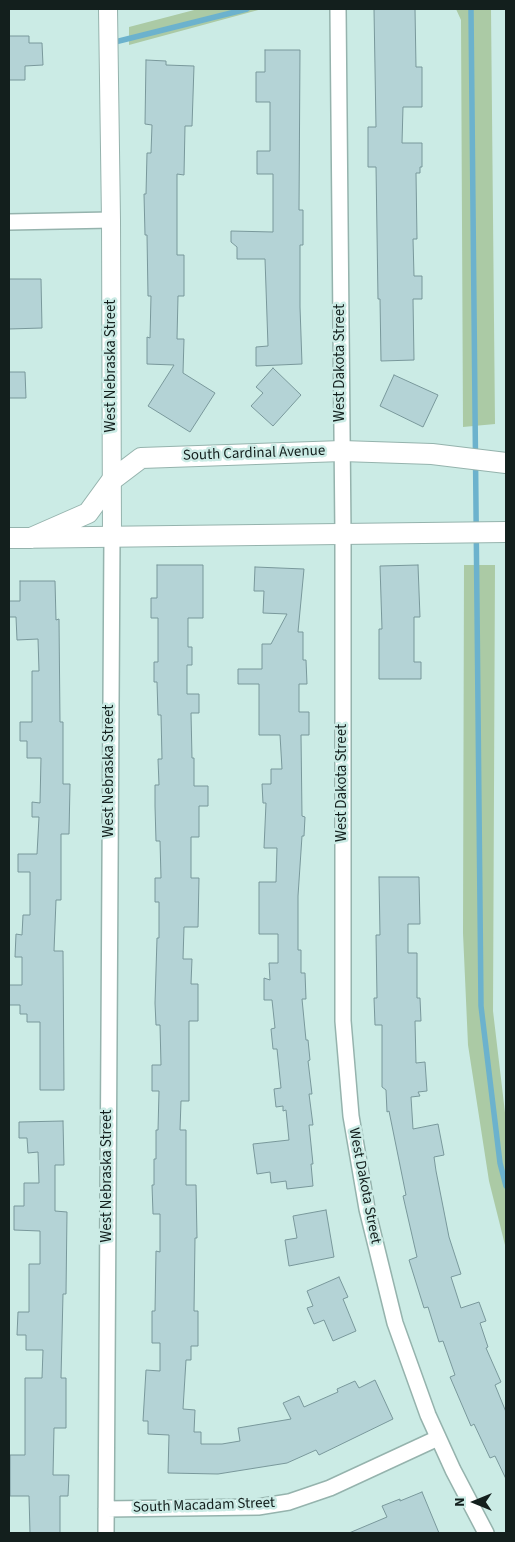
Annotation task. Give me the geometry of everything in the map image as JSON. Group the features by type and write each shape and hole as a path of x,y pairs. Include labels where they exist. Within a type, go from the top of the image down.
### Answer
{"main road":[{"name":"South Cardinal Avenue","path":"31,538 88,513 112,480 140,458 342,450 432,454 506,462"},
{"path":"9,538 506,532"}],"street":[{"name":"West Nebraska Street","path":"106,1533 112,536 108,9"},
{"name":"West Dakota Street","path":"338,9 343,535 342,1021 351,1116 367,1209 394,1320 438,1438 486,1533"},
{"path":"9,222 111,220"},
{"name":"South Macadam Street","path":"106,1508 258,1507 289,1502 330,1488 438,1438"}],"green space":[{"path":"198,9 262,9 129,45 129,27"},
{"path":"456,9 491,9 495,424 463,427 461,20"},
{"path":"464,565 495,565 493,1011 506,1121 506,1249 489,1181 468,1045 463,933"}],"building":[{"path":"374,9 415,9 416,67 422,67 422,107 403,107 402,143 422,143 422,167 420,167 420,173 416,173 417,239 413,239 414,276 422,276 422,299 413,299 414,360 381,361 376,167 368,167 368,127 376,127"},
{"path":"9,36 29,36 29,43 42,43 43,65 25,66 25,80 9,80"},
{"path":"265,50 300,50 299,210 303,210 303,245 300,245 302,364 256,366 256,347 268,346 265,259 237,259 237,247 231,242 231,231 273,232 273,174 257,174 257,151 270,151 270,102 256,102 256,72 265,72"},
{"path":"146,60 166,61 166,65 194,66 192,126 185,126 184,175 177,174 177,255 184,255 184,296 178,296 177,339 184,339 183,373 215,393 190,432 148,406 174,365 147,364 147,337 150,338 151,296 148,296 144,194 146,194 147,153 151,153 152,125 145,124"},
{"path":"9,279 41,279 42,328 9,329"},
{"path":"273,368 301,395 273,426 251,406 263,393 256,387"},
{"path":"9,372 25,372 26,398 9,398"},
{"path":"394,375 438,395 423,427 380,406"},
{"path":"157,565 203,565 203,618 188,618 188,647 192,647 192,665 187,665 187,694 199,694 199,713 191,713 194,786 208,786 208,806 199,806 199,837 191,837 191,878 199,878 198,927 184,927 183,959 192,959 191,984 198,984 198,1021 189,1021 189,1101 181,1101 180,1130 186,1130 186,1185 196,1185 197,1238 195,1238 194,1311 198,1311 198,1346 191,1346 191,1360 186,1360 183,1409 195,1410 194,1432 201,1432 201,1444 222,1444 240,1441 238,1428 291,1419 283,1403 299,1396 304,1407 338,1392 337,1389 355,1381 359,1388 375,1380 393,1419 319,1455 316,1450 287,1463 218,1474 168,1473 169,1435 148,1434 148,1421 143,1421 146,1370 160,1371 160,1343 152,1343 152,1311 155,1311 156,1251 160,1252 160,1214 153,1214 152,1185 154,1185 154,1159 156,1159 159,1091 152,1091 152,1065 161,1065 160,1025 156,1025 155,1003 159,902 155,902 155,878 161,878 160,841 156,841 155,785 159,785 158,759 162,759 161,715 158,715 157,682 154,682 154,662 158,662 158,618 151,618 151,598 157,598"},
{"path":"418,565 420,617 414,617 414,662 421,662 421,679 379,679 379,629 382,629 380,566"},
{"path":"255,567 304,569 298,632 303,632 303,660 306,660 307,684 299,684 299,712 309,712 309,735 301,735 302,816 305,817 298,896 298,950 301,950 301,973 305,973 306,999 302,999 306,1040 308,1040 310,1060 308,1061 312,1094 309,1094 313,1125 309,1125 313,1186 287,1189 286,1181 271,1183 270,1172 257,1174 253,1144 289,1140 286,1110 283,1111 283,1106 276,1107 274,1089 281,1088 277,1049 273,1049 271,1029 275,1028 272,1000 264,1000 264,978 270,980 269,963 278,963 278,934 259,934 259,882 276,882 277,848 264,848 266,803 263,803 262,784 271,784 271,769 282,769 280,735 259,735 259,684 238,684 238,669 262,669 262,644 271,644 287,614 263,613 264,591 254,591"},
{"path":"20,581 55,581 56,620 59,619 60,722 63,722 63,784 70,784 69,834 61,834 61,900 56,900 54,951 63,951 64,1090 40,1090 40,1022 27,1022 27,1014 20,1014 20,1005 9,1005 9,985 22,985 22,957 15,957 16,934 22,935 23,915 30,915 30,872 18,872 18,854 37,854 39,817 32,817 32,802 40,803 41,758 27,758 27,741 20,741 20,722 32,722 32,671 39,671 38,639 17,640 16,617 9,617 9,601 20,601"},
{"path":"379,877 419,877 420,924 408,924 408,953 417,953 417,998 420,998 421,1021 415,1021 416,1063 425,1062 427,1091 418,1092 420,1096 411,1097 413,1129 438,1124 444,1155 434,1157 436,1171 449,1237 461,1274 451,1277 461,1308 479,1302 486,1321 480,1323 488,1347 486,1348 501,1382 495,1385 506,1412 506,1479 495,1456 490,1458 474,1424 471,1426 450,1377 455,1375 443,1341 439,1342 428,1307 424,1308 409,1260 417,1257 403,1196 406,1195 389,1111 387,1112 386,1090 382,1087 382,1025 375,1025 374,998 377,998 376,935 380,935"},
{"path":"63,1121 64,1165 55,1165 55,1211 67,1212 66,1294 63,1294 61,1378 66,1378 66,1428 54,1428 53,1475 69,1475 68,1496 60,1496 60,1533 30,1533 29,1496 10,1496 10,1455 25,1455 25,1378 42,1378 43,1350 26,1350 26,1335 17,1335 18,1312 29,1312 29,1264 40,1264 40,1231 14,1230 14,1206 24,1206 24,1183 39,1183 38,1152 28,1153 27,1138 19,1138 19,1122"},
{"path":"326,1210 334,1257 289,1266 285,1240 297,1238 293,1216"},
{"path":"339,1277 348,1297 343,1299 356,1331 333,1341 324,1320 314,1324 307,1308 313,1306 307,1291"},
{"path":"422,1492 439,1533 349,1533 387,1517 382,1506"}],"waterway":[{"path":"115,42 247,9"},
{"path":"471,9 481,1006 500,1163 506,1186"}]}
